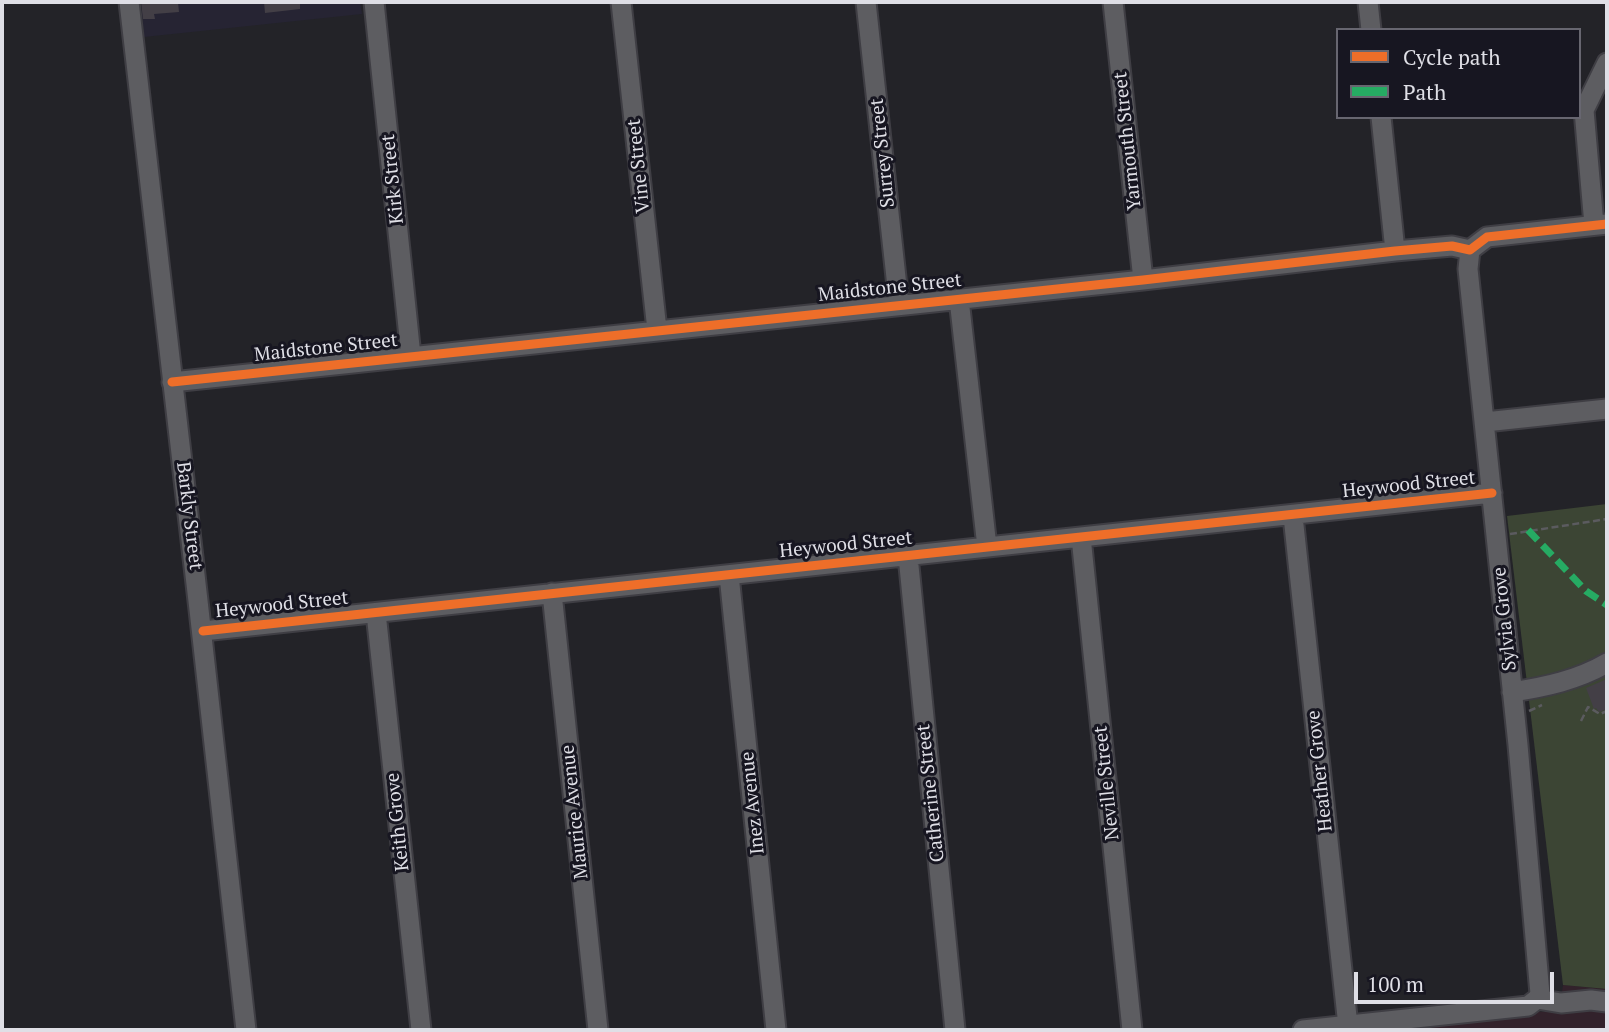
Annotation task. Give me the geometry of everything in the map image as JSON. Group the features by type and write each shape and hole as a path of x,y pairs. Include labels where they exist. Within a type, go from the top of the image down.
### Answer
{"street":[{"name":"Barkly Street","path":"129,2 203,631 246,1030"},
{"name":"Kirk Street","path":"374,2 411,356"},
{"name":"Vine Street","path":"621,2 657,330"},
{"name":"Surrey Street","path":"866,2 899,305"},
{"name":"Yarmouth Street","path":"1113,2 1143,280"},
{"path":"1368,2 1371,28"},
{"path":"1601,225 1584,110 1607,63"},
{"path":"1381,119 1395,251"},
{"name":"Maidstone Street","path":"172,382 1395,251 1452,246 1470,250 1487,237 1601,225"},
{"name":"Sylvia Grove","path":"1470,250 1468,269 1497,537 1539,993"},
{"path":"958,299 987,547"},
{"path":"1485,422 1607,409"},
{"name":"Heywood Street","path":"203,631 1492,494"},
{"name":"Heather Grove","path":"1293,516 1358,1027"},
{"name":"Neville Street","path":"1081,537 1132,1030"},
{"name":"Catherine Street","path":"908,556 955,1030"},
{"name":"Inez Avenue","path":"729,575 776,1030"},
{"name":"Maurice Avenue","path":"552,593 598,1030"},
{"name":"Keith Grove","path":"376,613 421,1030"},
{"path":"1512,692 1544,687 1589,674 1607,663"},
{"path":"1303,1030 1464,1022 1528,1006 1539,993 1561,1003 1591,1000 1607,1002"}],"path":[{"path":"1497,537 1607,519"},
{"path":"1581,721 1591,702"},
{"path":"1588,707 1600,714 1607,711"}],"shaded area":[{"path":"141,2 360,2 362,14 144,37"},
{"path":"1563,985 1607,989 1607,1030 1391,1030 1559,1011"}],"green space":[{"path":"1607,504 1607,989 1563,985 1507,516"}],"building":[{"path":"141,2 178,2 179,12 154,14 155,19 143,19"},
{"path":"264,2 300,2 300,9 265,13"},
{"path":"1607,679 1607,709 1599,712 1594,709 1586,688"}],"marked path":[{"path":"1528,530 1586,591 1607,605"}],"cycle path":[{"path":"172,382 1395,251 1452,246 1470,250 1487,237 1607,224"},
{"path":"203,631 1492,493"}]}
